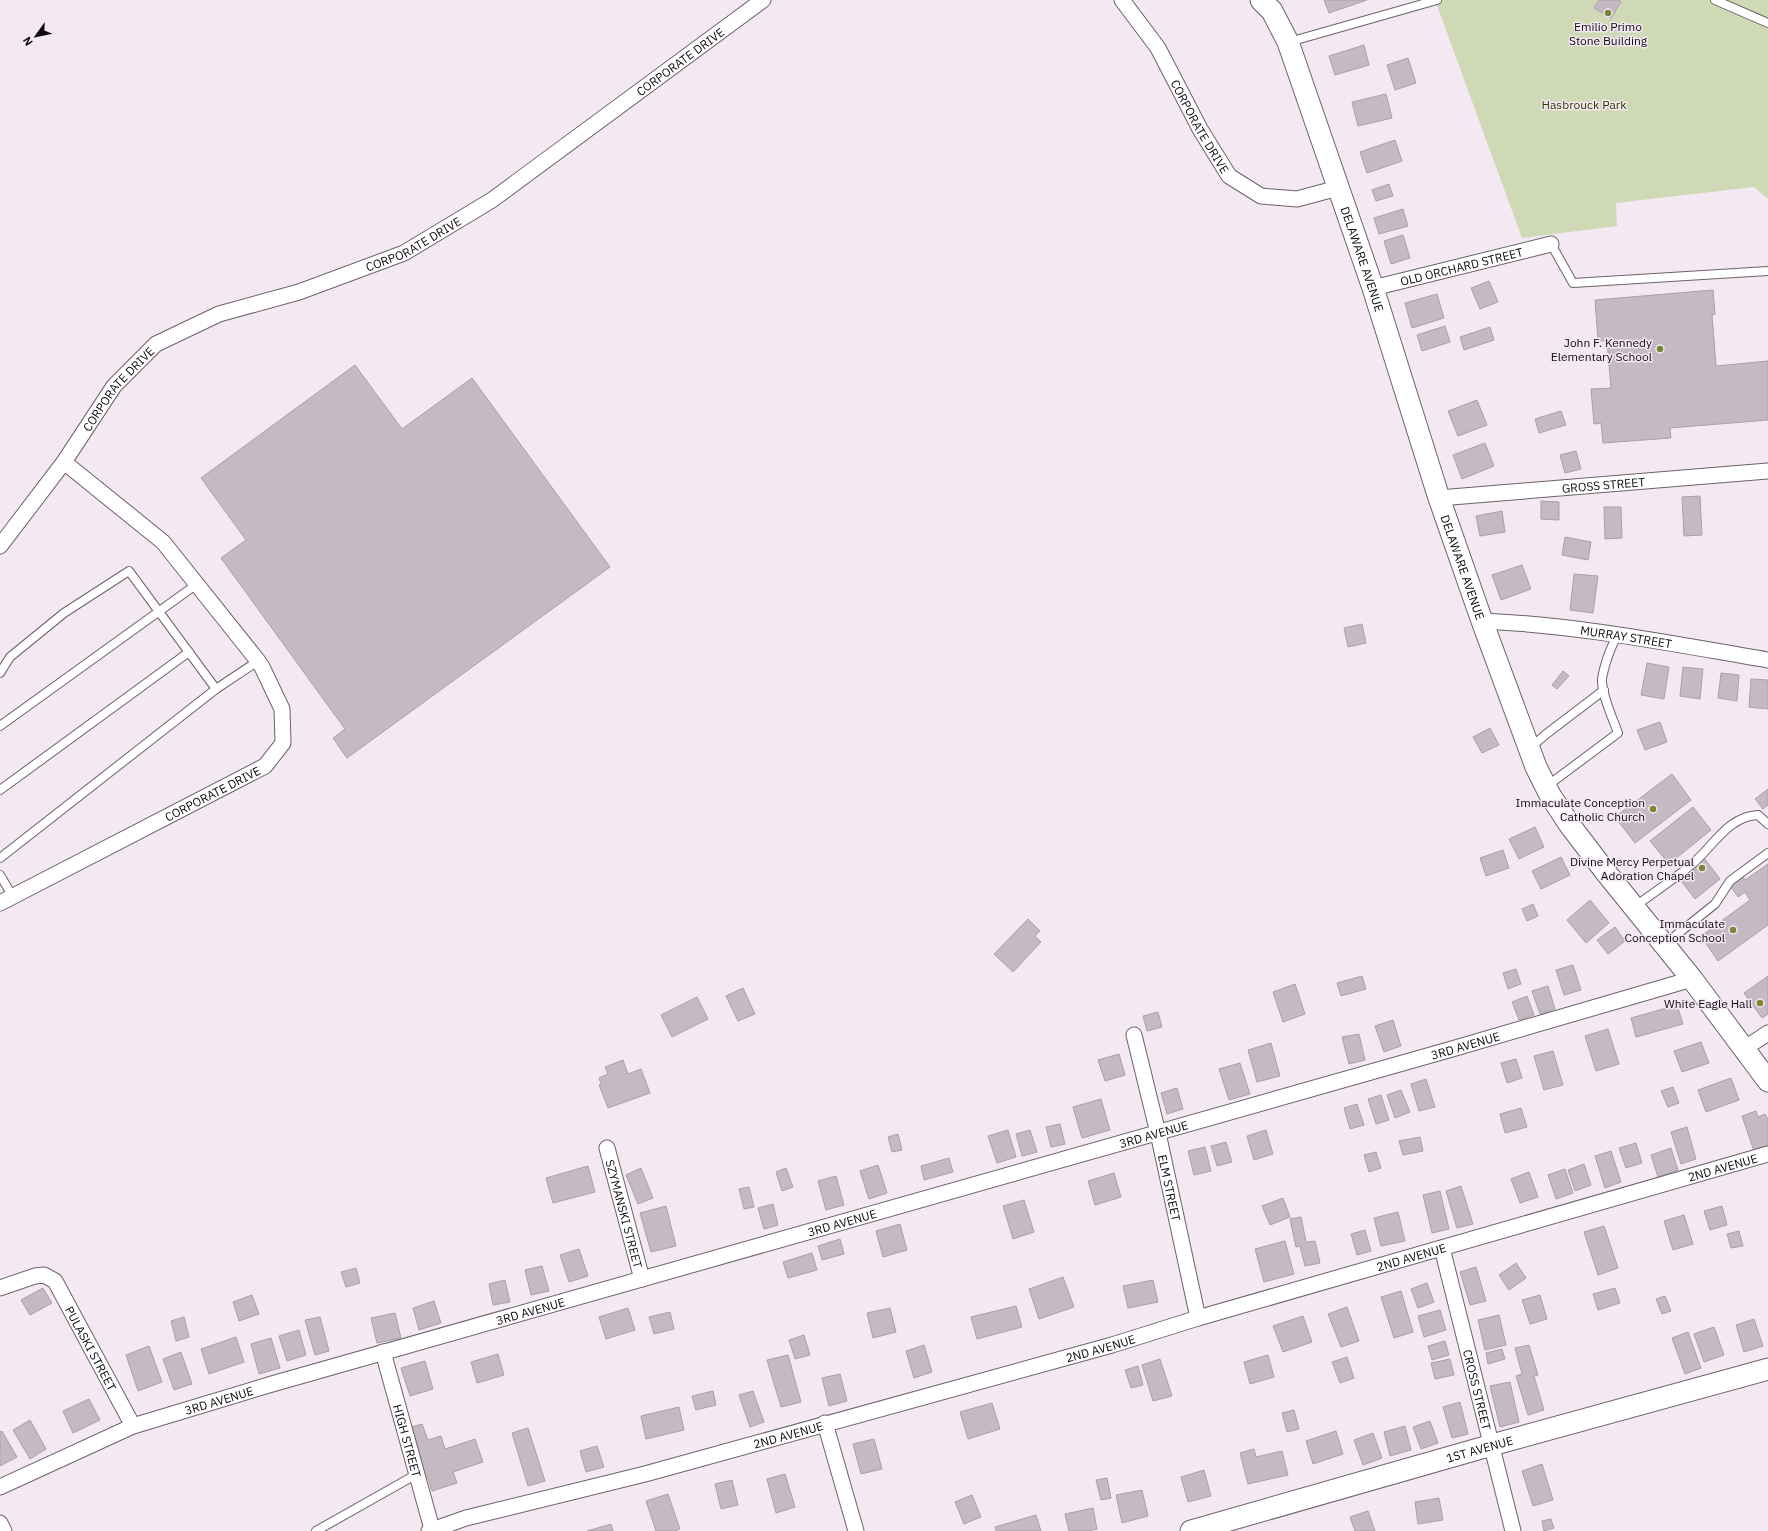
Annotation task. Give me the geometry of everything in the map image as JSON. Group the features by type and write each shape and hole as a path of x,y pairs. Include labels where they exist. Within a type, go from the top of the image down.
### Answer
{"street":[{"name":"CORPORATE DRIVE","path":"0,546 64,462 114,386 156,344 219,314 299,292 404,253 492,200 763,0"},
{"name":"CORPORATE DRIVE","path":"1122,0 1158,48 1200,129 1229,176 1261,196 1297,199 1338,188"},
{"name":"DELAWARE AVENUE","path":"1261,0 1272,11 1288,42 1373,288 1439,498 1482,622 1529,749 1546,786 1569,824 1692,979 1745,1048 1768,1081"},
{"name":"OLD ORCHARD STREET","path":"1373,288 1551,244"},
{"name":"CORPORATE DRIVE","path":"6,900 265,766 283,743 282,709 258,661 163,542 64,462"},
{"name":"GROSS STREET","path":"1439,498 1768,471"},
{"name":"MURRAY STREET","path":"1482,622 1556,626 1768,660"},
{"name":"3RD AVENUE","path":"0,1486 133,1426 383,1352 1158,1133 1692,979"},
{"path":"1745,1048 1768,1033"},
{"name":"ELM STREET","path":"1134,1035 1158,1133 1198,1318"},
{"name":"SZYMANSKI STREET","path":"607,1148 642,1279"},
{"name":"2ND AVENUE","path":"430,1530 466,1518 645,1474 825,1423 1112,1345 1198,1318 1768,1154"},
{"name":"CROSS STREET","path":"1442,1248 1513,1531"},
{"name":"PULASKI STREET","path":"0,1288 35,1276 44,1276 55,1281 133,1426"},
{"name":"HIGH STREET","path":"383,1352 417,1474 430,1530"},
{"name":"1ST AVENUE","path":"1191,1531 1492,1445 1768,1369"},
{"path":"825,1423 856,1531"},
{"path":"0,1523 4,1531"}],"lane":[{"path":"1288,42 1438,0"},
{"path":"1715,0 1768,23"},
{"path":"1551,244 1573,283 1768,272"},
{"path":"0,673 10,657 64,613 129,571 216,689"},
{"path":"0,726 158,610 197,584"},
{"path":"1546,786 1618,733 1604,690 1602,679 1613,643 1618,635"},
{"path":"0,790 189,652"},
{"path":"0,858 216,689 258,661"},
{"path":"1529,749 1544,735 1604,690"},
{"path":"1634,907 1691,865 1712,843 1748,815 1758,815 1768,824"},
{"path":"1664,945 1715,904 1730,881 1768,853"},
{"path":"0,875 6,900"},
{"path":"316,1531 417,1474"}],"green space":[{"name":"Hasbrouck Park","path":"1435,0 1768,0 1768,199 1754,187 1616,203 1617,226 1522,238"}],"building":[{"path":"1324,0 1367,0 1329,13"},
{"name":"Emilio Primo Stone Building","path":"1599,0 1618,0 1621,2 1611,18 1594,8"},
{"path":"1364,45 1369,65 1335,75 1329,56"},
{"path":"1408,58 1416,83 1395,90 1387,65"},
{"path":"1386,94 1392,118 1358,126 1352,102"},
{"path":"1395,140 1402,161 1367,173 1360,152"},
{"path":"1389,184 1393,196 1376,201 1372,190"},
{"path":"1403,209 1408,226 1379,234 1374,218"},
{"path":"1403,235 1410,258 1391,264 1384,241"},
{"path":"1489,281 1498,302 1480,309 1471,288"},
{"path":"1713,290 1715,314 1712,315 1716,366 1768,361 1768,420 1670,428 1671,438 1603,443 1601,423 1594,424 1591,389 1611,388 1607,341 1598,341 1595,300"},
{"path":"1437,294 1444,318 1412,328 1405,303"},
{"path":"1445,326 1450,342 1422,351 1417,335"},
{"path":"1490,327 1494,340 1464,350 1460,337"},
{"path":"355,365 402,429 472,378 610,567 347,758 333,738 345,729 221,558 246,540 201,478"},
{"path":"1477,400 1487,425 1458,436 1448,411"},
{"path":"1561,411 1566,425 1539,433 1535,419"},
{"path":"1485,443 1494,466 1462,479 1453,455"},
{"path":"1576,451 1581,469 1565,473 1560,455"},
{"path":"1700,496 1702,535 1684,536 1682,497"},
{"path":"1541,501 1559,502 1559,520 1541,519"},
{"path":"1604,507 1621,507 1622,538 1605,539"},
{"path":"1502,511 1505,532 1480,536 1476,516"},
{"path":"1565,537 1591,542 1588,560 1562,555"},
{"path":"1522,565 1531,589 1501,600 1492,575"},
{"path":"1574,574 1598,576 1593,613 1570,610"},
{"path":"1362,624 1366,643 1348,647 1344,628"},
{"path":"1647,663 1669,667 1664,699 1641,695"},
{"path":"1683,667 1703,669 1700,699 1680,696"},
{"path":"1563,671 1569,676 1557,689 1552,685"},
{"path":"1721,673 1739,675 1737,701 1718,698"},
{"path":"1751,679 1768,680 1768,709 1749,707"},
{"path":"1660,722 1667,742 1645,750 1637,730"},
{"path":"1490,728 1499,745 1482,753 1473,737"},
{"name":"Immaculate Conception Catholic Church","path":"1672,774 1691,800 1635,843 1615,817"},
{"path":"1768,789 1768,805 1763,809 1755,799"},
{"path":"1693,807 1711,830 1669,864 1650,841"},
{"path":"1535,827 1544,847 1519,859 1509,839"},
{"path":"1503,850 1509,868 1486,876 1480,858"},
{"path":"1561,857 1570,875 1541,889 1532,871"},
{"name":"Divine Mercy Perpetual Adoration Chapel","path":"1704,858 1720,879 1695,899 1679,878"},
{"path":"1768,864 1768,925 1718,961 1701,936 1750,900 1745,892 1738,897 1729,884 1742,875 1745,880"},
{"path":"1590,900 1609,923 1586,943 1567,920"},
{"path":"1533,904 1538,916 1527,921 1522,909"},
{"path":"1028,919 1040,931 1035,936 1041,942 1013,972 994,954"},
{"path":"1615,927 1625,941 1608,954 1597,940"},
{"path":"1573,965 1581,990 1564,995 1556,970"},
{"path":"1516,969 1521,984 1508,989 1503,973"},
{"path":"1362,976 1366,989 1341,996 1337,983"},
{"name":"White Eagle Hall","path":"1768,976 1768,1014 1762,1018 1744,993"},
{"path":"1295,984 1305,1014 1283,1022 1273,992"},
{"path":"1548,986 1555,1009 1540,1014 1532,991"},
{"path":"743,988 755,1014 738,1021 726,996"},
{"path":"1527,996 1534,1015 1519,1020 1512,1002"},
{"path":"697,997 708,1019 672,1037 661,1015"},
{"path":"1677,1005 1683,1024 1636,1037 1631,1018"},
{"path":"1158,1012 1162,1027 1147,1031 1143,1016"},
{"path":"1393,1020 1401,1046 1384,1052 1375,1026"},
{"path":"1608,1029 1619,1064 1596,1071 1585,1036"},
{"path":"1359,1034 1365,1060 1349,1064 1342,1037"},
{"path":"1701,1042 1709,1063 1682,1072 1674,1051"},
{"path":"1271,1043 1280,1076 1257,1082 1248,1050"},
{"path":"1553,1051 1563,1085 1544,1090 1534,1056"},
{"path":"1119,1054 1125,1075 1105,1081 1098,1060"},
{"path":"1516,1059 1522,1078 1507,1083 1501,1063"},
{"path":"623,1060 628,1074 641,1069 650,1093 608,1108 599,1085 601,1084 599,1078 608,1074 605,1067"},
{"path":"1240,1063 1250,1094 1229,1100 1219,1069"},
{"path":"1731,1078 1739,1100 1706,1112 1698,1090"},
{"path":"1426,1079 1435,1107 1419,1111 1411,1084"},
{"path":"1673,1087 1679,1103 1668,1107 1661,1091"},
{"path":"1177,1088 1183,1109 1167,1114 1161,1093"},
{"path":"1401,1090 1410,1112 1395,1118 1387,1095"},
{"path":"1381,1095 1389,1120 1376,1124 1368,1099"},
{"path":"1101,1099 1110,1130 1082,1138 1073,1107"},
{"path":"1357,1104 1364,1125 1350,1129 1344,1108"},
{"path":"1521,1108 1527,1127 1505,1133 1500,1114"},
{"path":"1756,1111 1758,1117 1765,1114 1768,1119 1768,1146 1754,1151 1742,1116"},
{"path":"1060,1124 1065,1144 1051,1147 1046,1127"},
{"path":"1687,1127 1696,1159 1681,1164 1671,1132"},
{"path":"1008,1130 1016,1157 997,1163 988,1136"},
{"path":"1030,1130 1037,1152 1022,1156 1016,1134"},
{"path":"1266,1130 1273,1154 1254,1160 1247,1136"},
{"path":"898,1134 902,1150 892,1152 888,1137"},
{"path":"1420,1137 1423,1151 1403,1155 1399,1141"},
{"path":"1226,1142 1232,1162 1217,1166 1211,1146"},
{"path":"1636,1143 1642,1163 1626,1168 1619,1148"},
{"path":"1205,1147 1211,1171 1194,1175 1188,1151"},
{"path":"1671,1148 1678,1170 1658,1177 1651,1155"},
{"path":"1611,1151 1621,1182 1605,1188 1595,1156"},
{"path":"1376,1152 1381,1168 1369,1172 1364,1155"},
{"path":"949,1158 953,1172 924,1180 921,1166"},
{"path":"1584,1164 1591,1185 1575,1191 1568,1170"},
{"path":"878,1165 887,1193 869,1199 860,1171"},
{"path":"588,1166 595,1192 553,1203 546,1178"},
{"path":"641,1168 653,1198 638,1204 626,1175"},
{"path":"786,1168 793,1187 782,1191 776,1172"},
{"path":"1565,1169 1573,1193 1556,1199 1548,1175"},
{"path":"1529,1172 1538,1197 1520,1203 1511,1179"},
{"path":"1114,1173 1121,1197 1095,1205 1088,1181"},
{"path":"836,1176 844,1205 826,1210 818,1181"},
{"path":"1461,1186 1473,1224 1457,1228 1446,1191"},
{"path":"749,1187 754,1207 744,1209 739,1189"},
{"path":"1440,1191 1449,1229 1432,1233 1423,1195"},
{"path":"1283,1198 1290,1217 1270,1225 1262,1206"},
{"path":"1024,1200 1034,1232 1013,1239 1003,1206"},
{"path":"773,1204 778,1225 764,1229 758,1208"},
{"path":"666,1206 676,1246 651,1252 640,1213"},
{"path":"1722,1206 1727,1225 1710,1230 1704,1211"},
{"path":"1398,1212 1405,1241 1381,1246 1374,1218"},
{"path":"1684,1215 1693,1244 1673,1250 1664,1221"},
{"path":"1301,1217 1306,1242 1315,1241 1320,1263 1305,1266 1300,1246 1296,1247 1290,1219"},
{"path":"900,1224 907,1250 883,1257 876,1231"},
{"path":"1604,1226 1618,1268 1598,1275 1584,1232"},
{"path":"1365,1230 1371,1251 1357,1255 1351,1234"},
{"path":"1739,1231 1743,1246 1731,1248 1727,1234"},
{"path":"840,1239 844,1254 822,1260 818,1246"},
{"path":"1285,1241 1294,1274 1264,1282 1255,1249"},
{"path":"579,1249 588,1276 569,1282 560,1255"},
{"path":"812,1253 817,1270 788,1278 783,1262"},
{"path":"1516,1263 1526,1278 1509,1290 1499,1275"},
{"path":"542,1266 549,1291 531,1295 525,1270"},
{"path":"1476,1267 1486,1301 1470,1305 1460,1272"},
{"path":"356,1268 360,1283 346,1287 341,1272"},
{"path":"1063,1277 1074,1307 1039,1319 1029,1289"},
{"path":"505,1280 510,1302 493,1305 489,1284"},
{"path":"1153,1280 1158,1302 1128,1308 1123,1286"},
{"path":"1427,1283 1434,1302 1418,1308 1411,1289"},
{"path":"43,1288 52,1303 30,1315 21,1300"},
{"path":"1615,1288 1620,1303 1598,1310 1593,1294"},
{"path":"1401,1291 1413,1332 1394,1338 1381,1297"},
{"path":"252,1295 259,1314 239,1321 233,1302"},
{"path":"1540,1295 1547,1319 1530,1324 1522,1300"},
{"path":"1665,1296 1671,1311 1662,1314 1656,1299"},
{"path":"434,1301 441,1323 419,1330 413,1308"},
{"path":"1016,1306 1022,1327 977,1339 971,1317"},
{"path":"1347,1307 1359,1341 1341,1347 1328,1314"},
{"path":"628,1308 635,1330 606,1339 599,1317"},
{"path":"890,1308 896,1332 873,1338 867,1313"},
{"path":"1440,1310 1446,1330 1424,1337 1418,1316"},
{"path":"670,1312 674,1329 654,1334 649,1317"},
{"path":"395,1313 401,1338 377,1343 371,1318"},
{"path":"1499,1315 1506,1345 1485,1350 1478,1320"},
{"path":"1303,1316 1312,1342 1283,1352 1273,1326"},
{"path":"184,1317 189,1337 176,1341 171,1321"},
{"path":"320,1317 329,1351 315,1355 305,1320"},
{"path":"1754,1319 1763,1346 1744,1352 1736,1325"},
{"path":"1714,1327 1724,1355 1704,1362 1694,1334"},
{"path":"299,1330 306,1355 287,1361 279,1336"},
{"path":"1688,1332 1701,1368 1685,1374 1672,1338"},
{"path":"804,1335 810,1355 795,1359 789,1340"},
{"path":"236,1337 244,1362 209,1374 201,1349"},
{"path":"271,1338 280,1368 259,1374 251,1344"},
{"path":"1445,1341 1449,1355 1432,1360 1428,1346"},
{"path":"924,1345 932,1372 914,1378 906,1351"},
{"path":"1529,1345 1538,1375 1534,1376 1544,1410 1528,1415 1516,1376 1522,1374 1515,1348"},
{"path":"149,1346 162,1382 138,1391 126,1355"},
{"path":"1502,1349 1505,1359 1488,1364 1486,1353"},
{"path":"181,1352 192,1384 174,1390 163,1359"},
{"path":"498,1354 504,1375 477,1383 471,1362"},
{"path":"788,1355 801,1402 781,1407 767,1360"},
{"path":"1268,1355 1274,1377 1250,1384 1244,1362"},
{"path":"1347,1357 1354,1378 1340,1383 1332,1362"},
{"path":"1160,1359 1172,1396 1153,1401 1142,1365"},
{"path":"1450,1359 1454,1375 1435,1379 1431,1363"},
{"path":"425,1361 433,1389 410,1396 401,1368"},
{"path":"1138,1366 1143,1385 1131,1388 1125,1370"},
{"path":"840,1374 847,1401 829,1406 822,1378"},
{"path":"1510,1382 1519,1422 1500,1427 1490,1386"},
{"path":"713,1391 716,1405 696,1410 692,1396"},
{"path":"753,1391 764,1422 750,1427 739,1395"},
{"path":"89,1399 100,1420 73,1433 63,1411"},
{"path":"1460,1402 1468,1434 1452,1438 1443,1407"},
{"path":"992,1403 1000,1429 968,1439 960,1412"},
{"path":"679,1407 684,1430 646,1439 641,1416"},
{"path":"1294,1410 1299,1429 1287,1432 1282,1413"},
{"path":"30,1420 46,1449 30,1459 13,1430"},
{"path":"1430,1421 1438,1443 1421,1449 1413,1427"},
{"path":"422,1424 428,1440 441,1436 445,1449 475,1439 483,1462 453,1472 457,1483 432,1491 426,1472 420,1474 410,1444 416,1442 411,1427"},
{"path":"1405,1426 1411,1450 1390,1456 1384,1432"},
{"path":"528,1428 545,1481 528,1486 512,1433"},
{"path":"2,1431 17,1457 0,1466 0,1432"},
{"path":"1336,1431 1343,1454 1313,1464 1306,1441"},
{"path":"1373,1433 1382,1458 1363,1465 1354,1440"},
{"path":"874,1439 882,1469 861,1474 853,1444"},
{"path":"597,1446 604,1467 586,1472 580,1451"},
{"path":"1254,1449 1256,1457 1282,1451 1288,1475 1248,1484 1240,1453"},
{"path":"1542,1464 1553,1500 1533,1506 1522,1471"},
{"path":"1204,1470 1211,1496 1188,1502 1181,1477"},
{"path":"785,1474 795,1507 776,1513 767,1479"},
{"path":"1107,1478 1111,1498 1101,1500 1096,1480"},
{"path":"732,1480 738,1505 721,1509 715,1484"},
{"path":"1142,1490 1148,1516 1122,1523 1116,1495"},
{"path":"668,1494 680,1529 675,1531 656,1531 646,1501"},
{"path":"972,1495 981,1517 964,1524 955,1502"},
{"path":"1439,1498 1443,1520 1418,1524 1415,1502"},
{"path":"1093,1508 1097,1529 1088,1531 1069,1531 1065,1514"},
{"path":"1368,1511 1375,1531 1355,1531 1350,1517"},
{"path":"1036,1515 1041,1531 996,1531 995,1527"},
{"path":"1551,1519 1554,1528 1544,1531 1542,1521"},
{"path":"611,1524 613,1531 587,1531"}],"place":[{"name":"Emilio Primo Stone Building","path":"1608,13"},
{"name":"John F. Kennedy Elementary School","path":"1660,349"},
{"name":"Immaculate Conception Catholic Church","path":"1653,809"},
{"name":"Divine Mercy Perpetual Adoration Chapel","path":"1702,868"},
{"name":"Immaculate Conception School","path":"1733,930"},
{"name":"White Eagle Hall","path":"1760,1003"}]}
